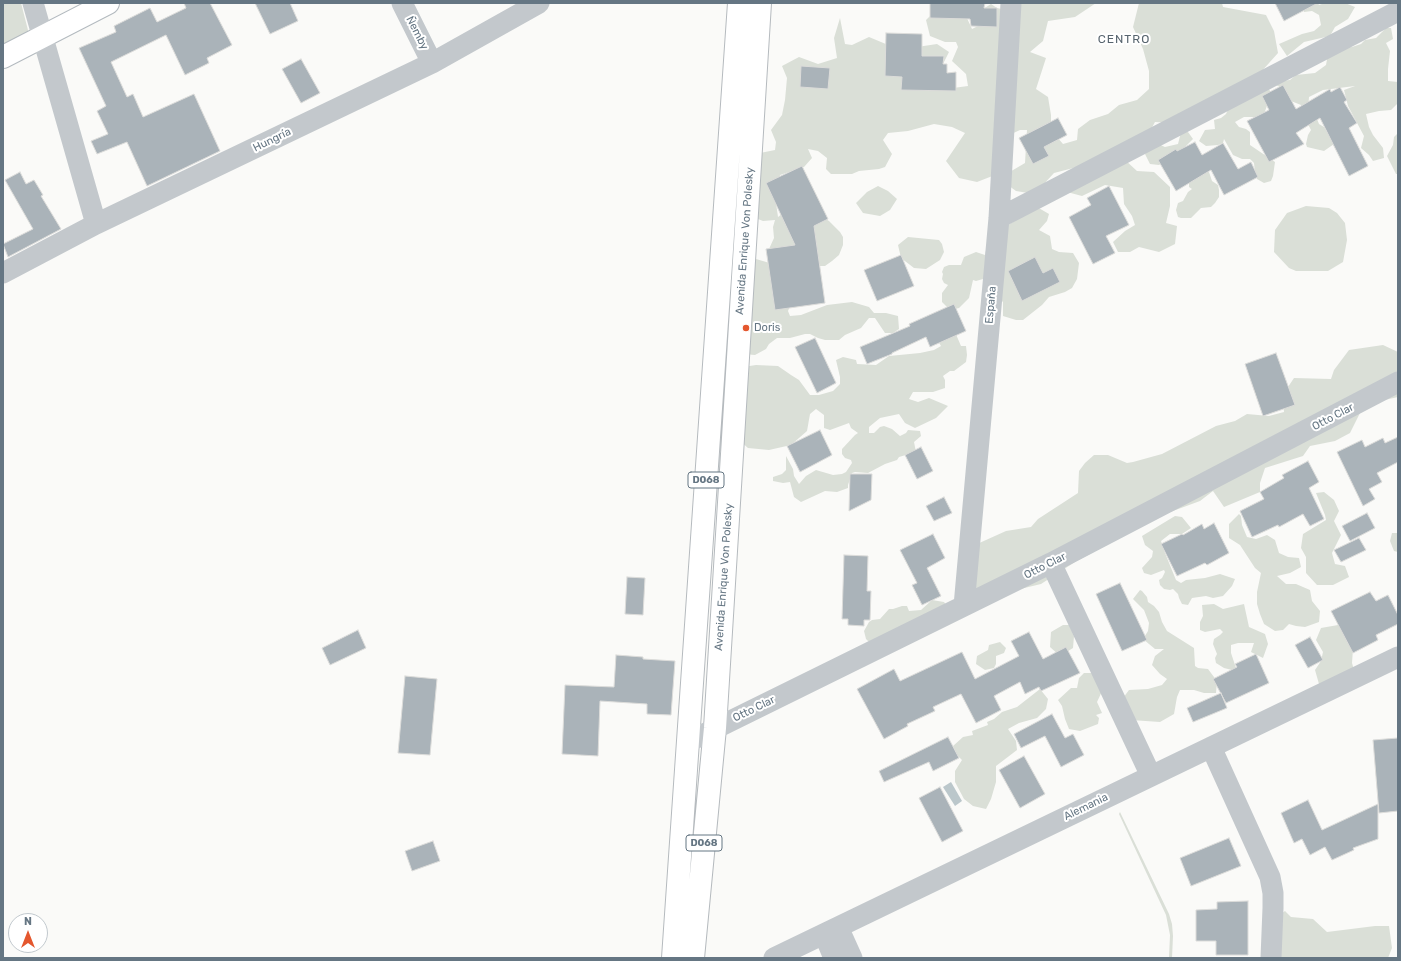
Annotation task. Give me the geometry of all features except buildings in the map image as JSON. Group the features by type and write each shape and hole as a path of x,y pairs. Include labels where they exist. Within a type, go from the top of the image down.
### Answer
{"main road":[{"path":"3,57 108,3"},
{"name":"Avenida Enrique Von Polesky","path":"674,958 739,3"},
{"name":"Avenida Enrique Von Polesky","path":"693,958 715,728 760,3"}],"street":[{"path":"33,3 96,224"},
{"name":"Ñemby","path":"402,3 432,63"},
{"name":"Hungría","path":"3,273 96,224 432,63 539,3"},
{"name":"España","path":"964,606 999,218 1011,3"},
{"path":"999,218 1398,11"},
{"name":"Otto Clar","path":"688,742 1051,563 1398,382"},
{"path":"1051,563 1151,776"},
{"name":"Alemania","path":"774,958 1398,657"},
{"path":"1211,747 1270,877 1273,900 1271,958"},
{"path":"831,931 834,958"},
{"path":"831,931 852,958"}],"shaded area":[{"path":"3,3 21,3 29,34 3,46"},
{"path":"748,3 760,153 775,150 776,142 771,130 782,115 787,78 782,66 799,57 818,64 837,58 834,38 840,18 845,44 852,45 869,37 893,47 917,47 937,44 949,52 943,64 953,88 968,86 966,74 952,61 958,47 956,42 945,42 930,36 926,20 941,5 966,16 972,29 980,25 980,11 991,4 997,8 1011,11 1018,3 1096,3 1075,17 1048,21 1043,41 1030,52 1046,58 1036,89 1048,97 1051,115 1051,130 1063,144 1077,140 1078,129 1090,120 1108,114 1119,105 1137,100 1149,89 1149,71 1143,49 1133,27 1139,3 1222,3 1223,7 1266,15 1274,31 1278,53 1261,72 1177,123 1155,122 1149,133 1124,159 1137,171 1154,172 1170,187 1170,206 1166,223 1177,226 1175,244 1159,252 1139,247 1130,252 1118,252 1113,242 1125,231 1135,225 1132,216 1124,204 1123,188 1105,185 1082,196 1067,192 1081,166 1054,173 1042,186 1028,193 1016,191 1005,183 1008,173 1025,163 1027,130 1020,130 1007,136 995,175 977,182 959,178 946,161 965,133 952,127 934,124 908,131 888,133 883,140 892,154 885,167 879,169 859,171 852,174 831,174 826,169 827,158 818,151 808,149 812,158 804,167 780,175 776,203 778,217 790,208 821,216 829,221 840,232 843,237 843,245 839,255 832,261 825,266 816,266 769,249 774,238 773,227 775,220 763,221 758,219 751,224 706,697"},
{"path":"1301,3 1318,3 1319,5 1325,3 1345,3 1355,7 1348,19 1335,27 1330,36 1304,42 1287,56 1279,44 1302,34 1314,31 1321,25 1319,15 1312,11 1304,12"},
{"path":"1386,28 1391,28 1393,39 1386,43 1390,51 1388,81 1398,82 1398,103 1391,110 1366,114 1369,127 1373,135 1383,148 1384,158 1373,161 1361,148 1364,136 1348,106 1344,90 1355,86 1323,90 1309,97 1308,109 1315,114 1319,124 1324,127 1334,144 1324,151 1307,147 1306,144 1308,135 1311,130 1302,112 1301,105 1291,101 1284,89 1276,85 1268,87 1271,93 1264,100 1268,103 1264,114 1258,117 1244,117 1235,122 1239,127 1250,132 1250,145 1275,162 1271,181 1264,183 1257,179 1254,163 1250,159 1242,159 1233,155 1224,139 1223,143 1218,145 1206,146 1199,141 1205,130 1215,129 1214,120 1221,118 1226,114 1229,107 1252,90 1261,79 1270,75 1281,81 1290,80 1296,75 1315,73 1326,65 1328,54 1337,48 1352,47 1361,44 1365,40 1376,38"},
{"path":"1181,132 1188,132 1193,139 1185,147 1185,149 1159,165 1150,164 1145,154 1150,147 1158,144 1165,147 1178,144"},
{"path":"1398,133 1398,174 1396,174 1387,156 1393,145 1394,137"},
{"path":"1204,168 1209,172 1212,181 1218,185 1219,197 1211,207 1201,208 1191,218 1178,217 1176,210 1178,203 1183,201 1188,192 1192,189 1189,187 1189,179"},
{"path":"878,186 888,191 897,199 890,210 880,216 863,213 856,203 867,192"},
{"path":"1306,206 1329,208 1337,213 1345,223 1347,240 1343,262 1328,271 1296,271 1289,268 1274,252 1275,230 1287,213"},
{"path":"1037,207 1049,214 1047,221 1039,230 1050,236 1052,249 1059,252 1073,253 1079,263 1077,279 1072,288 1049,297 1042,305 1023,320 1016,320 1003,316 1003,302 996,296 983,279 976,281 973,280 969,298 959,308 950,310 942,302 942,293 948,285 944,283 942,279 944,267 949,265 961,265 964,257 976,252 985,255 989,237"},
{"path":"908,237 939,240 942,244 944,252 940,260 926,269 914,268 901,258 898,245"},
{"path":"749,259 756,259 773,264 790,306 788,311 790,316 801,315 827,305 852,302 869,307 874,313 886,313 898,316 899,329 893,333 885,333 875,318 869,318 861,328 845,335 839,340 825,340 810,334 790,338 777,338 769,344 766,349 755,355 743,354"},
{"path":"955,332 961,346 966,346 966,362 954,371 950,371 943,376 945,380 945,388 933,392 913,392 909,399 918,402 929,398 948,406 936,418 915,428 905,423 899,414 880,418 869,427 869,433 874,433 880,427 884,426 892,429 900,436 908,430 920,431 921,436 914,442 916,452 899,457 897,460 885,464 868,473 852,473 848,488 837,492 825,491 801,502 794,497 790,482 783,483 773,481 773,477 782,474 786,470 786,456 799,484 806,476 816,470 833,475 846,472 852,463 851,460 845,458 842,454 842,449 858,433 851,428 849,423 830,430 824,428 824,415 816,409 810,414 807,431 791,445 769,450 748,448 729,431 737,368 756,365 778,366 799,380 810,395 819,395 833,391 840,384 836,360 843,357 856,360 857,364 876,365 889,356 934,350 941,346 938,341"},
{"path":"1383,345 1398,352 1398,397 1380,401 1360,413 1350,433 1335,441 1310,446 1303,456 1265,468 1260,483 1260,492 1224,507 1213,491 1200,501 1162,515 1075,562 1041,584 987,597 962,585 966,549 1006,531 1031,527 1038,519 1078,493 1079,471 1094,455 1108,455 1127,463 1133,462 1162,454 1216,426 1235,421 1247,414 1269,416 1284,412 1284,393 1294,378 1331,379 1334,370 1349,350"},
{"path":"1324,492 1334,500 1339,511 1334,521 1341,535 1332,553 1335,564 1345,566 1349,577 1333,585 1317,585 1306,573 1306,557 1301,548 1303,534 1326,520 1316,493"},
{"path":"1239,514 1241,516 1242,525 1247,537 1256,539 1267,535 1275,540 1279,553 1288,557 1299,558 1301,567 1290,573 1277,576 1286,584 1296,584 1310,590 1312,601 1320,611 1319,622 1305,627 1289,624 1283,630 1275,631 1264,624 1257,604 1257,592 1261,573 1255,568 1240,545 1229,538 1229,524"},
{"path":"1175,516 1182,517 1191,528 1182,534 1170,534 1161,541 1176,580 1181,583 1186,580 1205,578 1220,574 1235,579 1232,586 1223,596 1213,598 1206,596 1192,598 1188,605 1182,604 1178,594 1173,589 1164,589 1160,585 1159,580 1165,572 1164,570 1151,575 1144,573 1142,568 1152,557 1153,551 1145,545 1142,536"},
{"path":"1392,533 1398,533 1398,552 1394,551 1390,541"},
{"path":"1140,590 1147,597 1148,602 1159,612 1167,631 1194,648 1195,666 1198,668 1208,669 1217,681 1216,693 1180,690 1177,697 1174,714 1160,722 1131,720 1120,702 1129,690 1148,689 1162,685 1167,679 1152,665 1155,656 1164,649 1155,649 1143,639 1148,631 1149,623 1144,610 1133,599"},
{"path":"932,600 944,602 947,606 870,643 866,639 864,631 869,622 880,619 889,609 907,606 909,611 921,610"},
{"path":"1214,604 1223,609 1244,604 1249,627 1265,634 1268,644 1263,658 1251,652 1254,643 1238,643 1231,645 1231,653 1236,668 1232,670 1224,668 1216,663 1215,658 1217,654 1213,644 1214,639 1223,632 1220,629 1205,632 1200,630 1200,622 1203,616 1202,605"},
{"path":"1063,625 1069,625 1074,636 1073,648 1060,656 1050,647 1051,632"},
{"path":"1338,625 1342,626 1353,649 1352,663 1354,670 1319,684 1315,670 1321,661 1323,652 1316,640 1321,628"},
{"path":"1000,642 1006,648 1004,653 996,656 996,664 994,668 985,670 976,664 977,656 988,650 989,645"},
{"path":"1084,673 1095,673 1105,685 1097,702 1102,713 1096,715 1099,718 1098,724 1080,731 1069,729 1062,706 1058,700 1071,688 1077,688 1079,678"},
{"path":"1040,689 1048,699 1046,709 1037,718 1019,723 1008,729 1016,741 1017,750 996,766 996,782 991,799 986,809 973,806 964,799 955,782 955,771 962,760 957,755 953,746 963,737 973,735 972,731 988,725 987,722 994,719 1002,712 1017,707"},
{"path":"701,761 703,763 681,958 700,763"},
{"path":"951,782 962,801 955,806 943,787"},
{"path":"1120,812 1169,914 1173,936 1172,958 1169,958 1170,935 1166,915 1119,814"},
{"path":"1285,911 1291,917 1313,919 1327,932 1375,926 1389,926 1392,948 1388,958 1266,958 1266,924"}],"place":[{"name":"Doris","path":"746,328"}],"district":[{"name":"CENTRO","path":"1124,40"}]}
